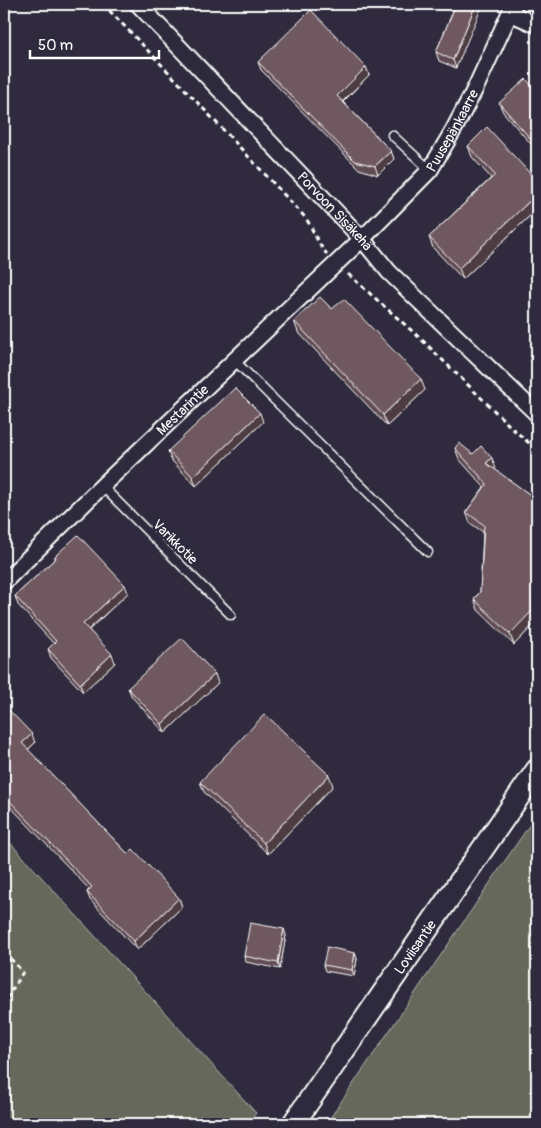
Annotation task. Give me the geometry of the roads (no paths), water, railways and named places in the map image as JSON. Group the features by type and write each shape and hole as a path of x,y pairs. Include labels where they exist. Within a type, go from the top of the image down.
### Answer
{"main road":[{"name":"Loviisantie","path":"293,1124 537,770"}],"street":[{"name":"Porvoon Sisäkehä","path":"138,4 362,239 390,272 537,414"},
{"name":"Puusepänkaarre","path":"362,239 430,170 454,130 475,89 512,8"},
{"path":"512,8 537,25"},
{"name":"Mestarintie","path":"4,582 102,486 362,239"}],"lane":[{"path":"392,136 430,170"},
{"path":"235,360 428,552"},
{"name":"Varikkotie","path":"102,486 231,615"}]}
